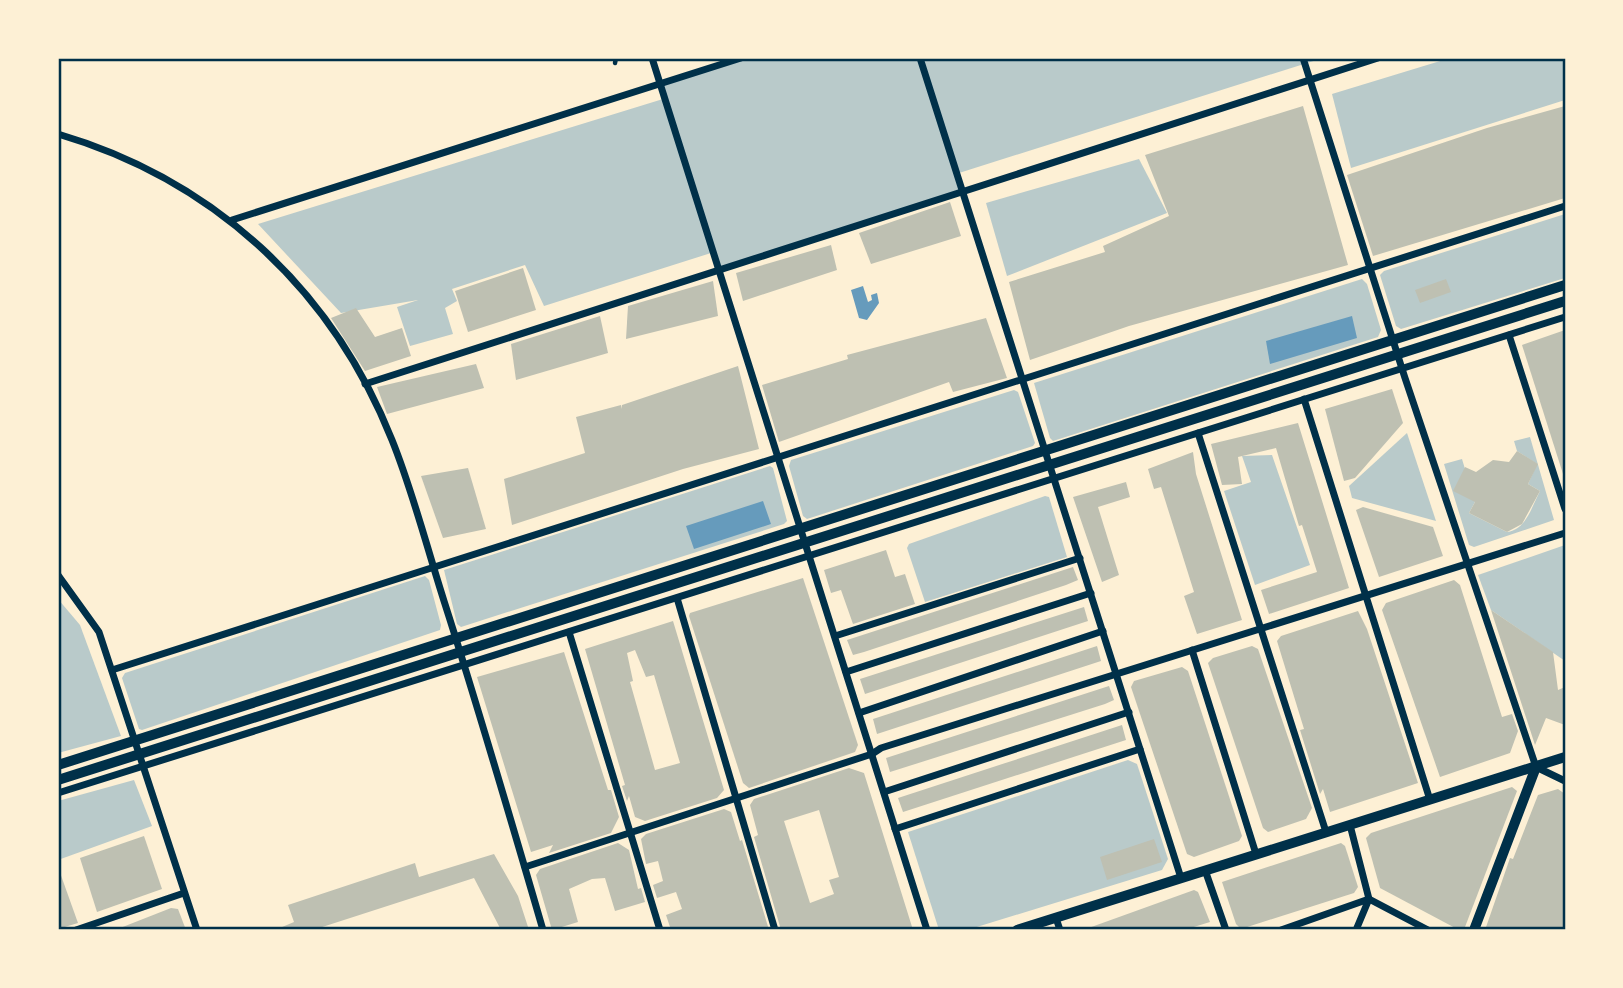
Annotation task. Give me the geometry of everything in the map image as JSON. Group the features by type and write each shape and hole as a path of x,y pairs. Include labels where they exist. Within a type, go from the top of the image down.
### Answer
{"street":[{"path":"652,58 927,930"},
{"path":"232,220 741,58"},
{"path":"920,58 1181,878"},
{"path":"1303,58 1402,368 1536,767 1475,930"},
{"path":"365,384 1378,58"},
{"path":"58,134 162,175 232,220 297,284 340,338 392,440 456,639 543,930"},
{"path":"112,670 1565,206"},
{"path":"58,765 1565,285"},
{"path":"58,793 140,761 460,653 1565,301"},
{"path":"58,780 140,761 464,666 1565,317"},
{"path":"1509,335 1565,509"},
{"path":"1304,399 1430,800"},
{"path":"1198,433 1326,832"},
{"path":"525,867 736,800 872,754 881,748 1565,533"},
{"path":"835,636 1080,558"},
{"path":"58,575 99,632 197,930"},
{"path":"846,672 1091,593"},
{"path":"677,598 775,930"},
{"path":"859,713 1103,631"},
{"path":"569,632 660,930"},
{"path":"1192,650 1256,854"},
{"path":"884,792 1129,712"},
{"path":"895,829 1140,749"},
{"path":"1017,930 1565,757"},
{"path":"1536,767 1565,781"},
{"path":"1350,825 1369,899 1356,930"},
{"path":"1205,870 1226,930"},
{"path":"76,930 184,893"},
{"path":"1281,930 1369,899 1428,930"},
{"path":"1056,918 1060,930"}],"shaded area":[{"path":"741,58 1323,58 959,173 965,193 718,272 711,253 544,306 525,265 452,289 457,301 445,308 453,334 410,346 397,307 418,300 341,313 258,224 663,99 659,84"},
{"path":"1450,58 1565,58 1565,100 1351,168 1332,94"},
{"path":"1139,159 1167,213 1007,276 986,203"},
{"path":"1565,214 1565,278 1401,329 1396,326 1380,275 1384,271"},
{"path":"1362,279 1367,284 1381,330 1378,337 1053,441 1050,438 1034,383"},
{"path":"1014,390 1018,392 1035,443 1033,446 807,519 803,516 789,466 791,460"},
{"path":"1407,433 1436,521 1352,498 1349,486"},
{"path":"1530,437 1554,520 1474,547 1469,545 1444,464 1462,459 1475,502 1469,513 1507,532 1514,530 1528,516 1540,491 1528,484 1537,464 1517,451 1514,441"},
{"path":"1272,455 1310,565 1255,585 1224,491 1251,482 1242,456"},
{"path":"770,466 773,468 787,521 784,524 461,627 457,624 444,570"},
{"path":"1045,496 1049,497 1067,557 925,602 907,548 909,544"},
{"path":"1565,545 1565,661 1491,610 1478,575"},
{"path":"425,576 429,580 440,630 139,729 122,678 125,673"},
{"path":"58,599 80,625 121,736 58,753"},
{"path":"1128,760 1137,764 1168,859 1162,870 967,930 939,930 908,832"},
{"path":"134,780 152,826 58,860 58,801"}],"water":[{"path":"863,286 868,302 872,300 871,295 877,293 879,303 867,320 859,318 851,290"},
{"path":"1352,316 1357,338 1270,364 1266,341"},
{"path":"763,501 771,524 694,549 686,526"}],"building":[{"path":"1303,106 1348,265 1129,326 1030,360 1009,282 1105,252 1103,246 1169,216 1145,155"},
{"path":"1565,106 1565,198 1373,256 1347,175 1487,128"},
{"path":"950,202 961,236 871,264 859,233"},
{"path":"831,245 837,270 743,301 736,273"},
{"path":"523,268 536,310 468,332 455,291"},
{"path":"1446,279 1451,292 1420,303 1415,290"},
{"path":"713,281 718,316 626,339 628,306"},
{"path":"356,308 375,337 402,328 411,356 365,371 331,318"},
{"path":"600,316 608,353 516,380 511,344"},
{"path":"986,318 1007,378 953,392 949,382 779,442 762,385 848,359 847,355"},
{"path":"1565,330 1565,474 1563,474 1522,345"},
{"path":"476,364 484,388 387,414 377,387"},
{"path":"738,366 759,449 683,469 512,525 504,479 585,453 576,417 621,405 621,409 622,405"},
{"path":"1392,389 1403,423 1355,478 1344,481 1325,409"},
{"path":"1298,423 1349,588 1269,614 1261,590 1317,572 1302,525 1299,526 1276,448 1238,457 1242,484 1222,485 1211,444"},
{"path":"1517,451 1538,464 1528,484 1540,491 1522,524 1507,532 1469,513 1475,502 1453,491 1465,467 1476,472 1493,460 1509,462"},
{"path":"1193,452 1196,474 1242,620 1197,634 1184,596 1194,592 1161,487 1154,489 1148,469"},
{"path":"468,468 486,529 443,538 421,476"},
{"path":"1126,482 1130,497 1098,507 1119,575 1102,582 1073,497"},
{"path":"1363,507 1433,527 1443,556 1379,577 1356,510"},
{"path":"886,550 895,577 905,574 915,604 853,624 841,590 831,593 824,570"},
{"path":"1073,567 1078,580 1066,585 864,652 853,655 847,640"},
{"path":"803,578 858,745 855,752 749,788 743,783 689,616 690,613"},
{"path":"1454,580 1460,585 1502,717 1512,714 1518,731 1510,753 1440,777 1382,610 1386,603"},
{"path":"1084,607 1088,621 865,694 860,679"},
{"path":"1491,610 1553,652 1558,690 1565,687 1565,725 1546,718 1535,745"},
{"path":"1358,611 1367,629 1418,783 1330,812 1323,789 1320,794 1300,730 1304,729 1277,641 1281,636"},
{"path":"673,621 724,790 717,798 645,821 635,817 629,796 627,801 622,786 625,785 585,649","holes":["635,650 646,677 654,675 680,763 655,770 630,682 633,681 627,653"]},
{"path":"1097,646 1101,661 877,734 873,719"},
{"path":"1252,646 1258,649 1312,808 1306,819 1268,832 1263,828 1208,663 1213,658"},
{"path":"564,652 619,817 611,833 549,853 553,845 531,852 477,677"},
{"path":"1182,667 1188,671 1242,836 1239,841 1194,857 1187,854 1131,687 1134,681"},
{"path":"1109,686 1114,700 1105,704 890,772 886,758"},
{"path":"1122,725 1126,740 903,812 898,798"},
{"path":"849,768 864,773 913,930 781,930 754,837 758,835 750,805 754,799","holes":["819,810 839,877 829,880 834,894 810,903 784,821"]},
{"path":"1512,787 1517,791 1465,927 1459,930 1380,888 1366,838 1371,833"},
{"path":"1558,789 1565,794 1565,930 1485,930 1510,858 1513,859 1538,795"},
{"path":"724,809 731,812 740,841 742,840 769,930 671,930 666,915 682,909 676,892 657,898 653,885 663,881 658,861 646,864 641,839 646,834"},
{"path":"144,836 162,889 97,912 80,858"},
{"path":"1154,839 1162,862 1107,880 1100,857"},
{"path":"618,843 629,850 638,889 641,888 645,902 615,911 605,878 592,879 569,889 578,922 552,930 536,875 540,869"},
{"path":"1341,843 1345,846 1358,887 1354,893 1241,929 1236,924 1222,882"},
{"path":"494,854 518,896 529,930 501,930 474,878 313,930 275,930 294,922 288,905 415,863 419,877"},
{"path":"58,867 78,923 58,929"},
{"path":"1194,890 1198,892 1210,922 1184,930 1083,930"},
{"path":"171,908 178,909 186,930 115,930"}]}
